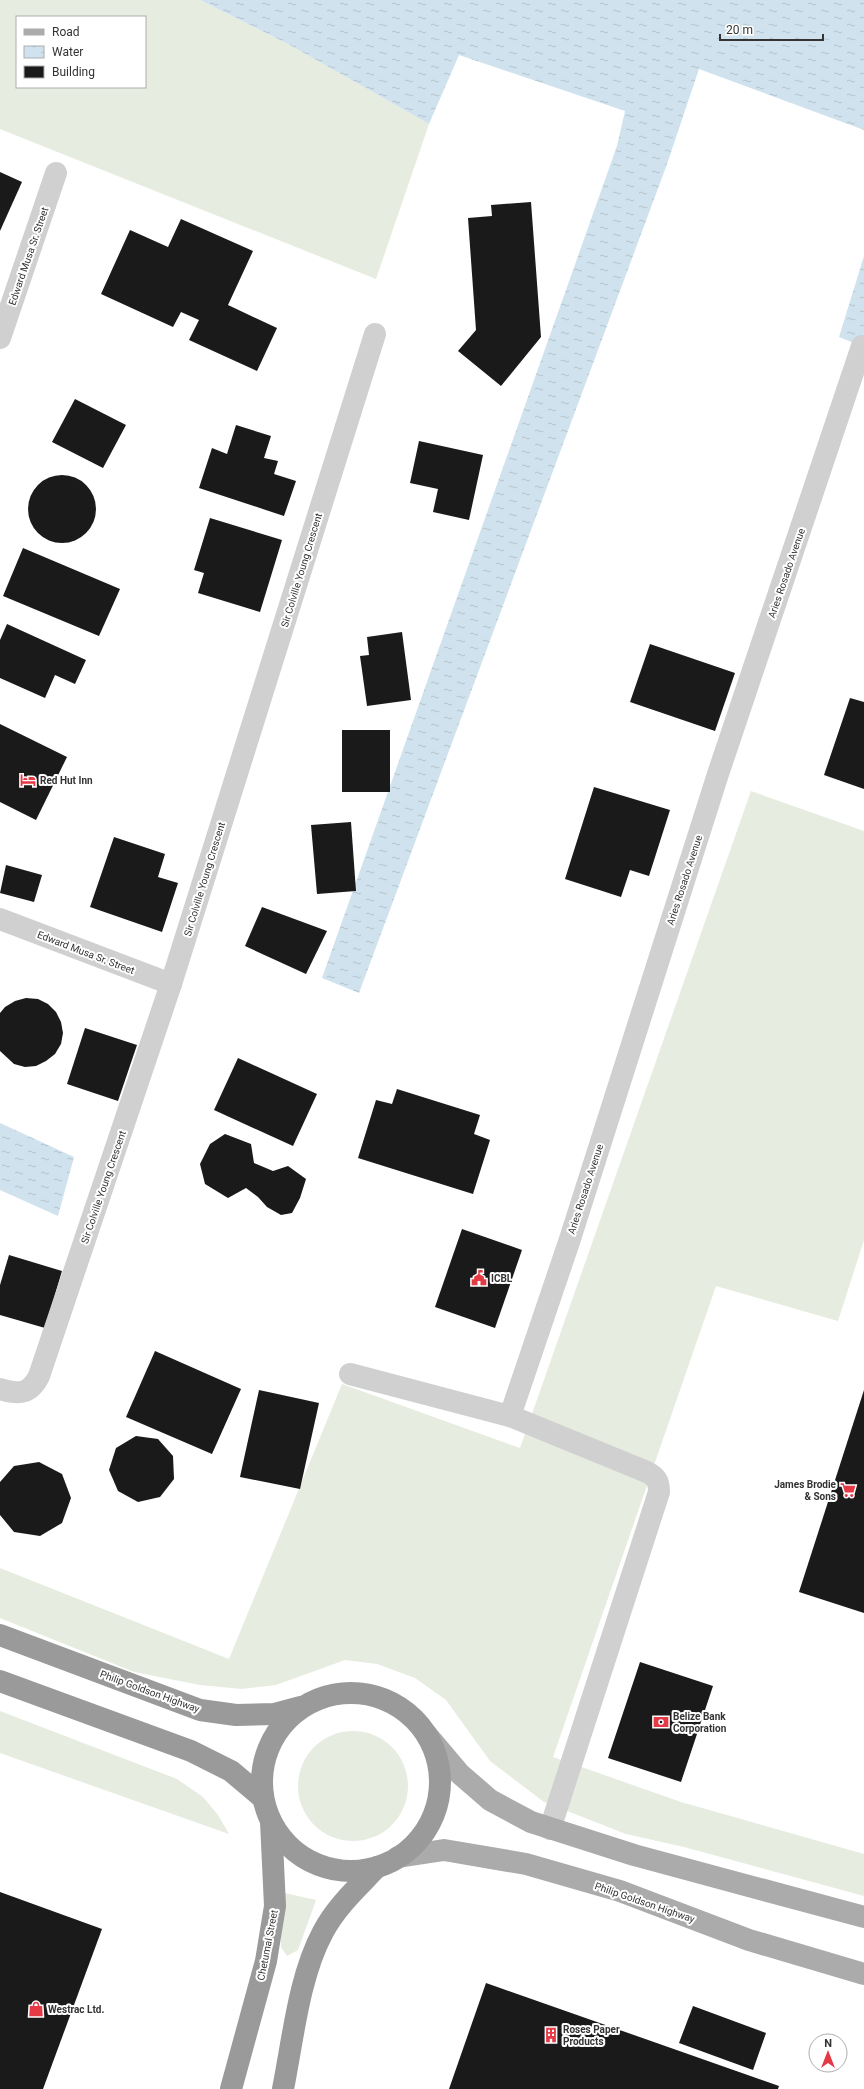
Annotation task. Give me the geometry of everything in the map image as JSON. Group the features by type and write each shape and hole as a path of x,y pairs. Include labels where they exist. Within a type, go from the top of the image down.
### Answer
{"highway":[{"name":"Philip Goldson Highway","path":"0,1635 200,1710 236,1715 274,1714 305,1706"},
{"path":"0,1681 191,1751 231,1771 263,1798"},
{"path":"283,2089 306,1971 323,1932 344,1901 378,1867 398,1857 423,1834 432,1819 438,1802 440,1784 439,1767 435,1751 427,1735 416,1721 403,1710 388,1701 372,1696 354,1693 338,1694 321,1698 290,1716 278,1730 270,1744 264,1762 262,1780 263,1798 271,1822 289,1847 316,1864 331,1869 347,1871 378,1867"},
{"name":"Chetumal Street","path":"231,2089 266,1961 275,1906 271,1822"}],"main road":[{"path":"427,1735 460,1774 490,1800 531,1822 634,1855 864,1917"},
{"name":"Philip Goldson Highway","path":"398,1857 444,1850 526,1864 620,1890 749,1940 864,1974"}],"street":[{"name":"Edward Musa Sr. Street","path":"0,338 56,173"},
{"name":"Sir Colville Young Crescent","path":"0,1389 14,1393 25,1392 34,1386 39,1376 171,984 375,334"},
{"name":"Aries Rosado Avenue","path":"510,1416 572,1231 718,774 862,346"},
{"name":"Edward Musa Sr. Street","path":"0,919 171,984"},
{"path":"350,1374 510,1416 647,1472 655,1476 659,1484 659,1492 550,1829"}],"shaded area":[{"path":"0,0 200,0 288,44 429,124 376,279 0,129"},
{"path":"751,791 864,831 864,1240 838,1321 716,1286 553,1757 681,1802 864,1854 864,1896 684,1847 626,1834 544,1802 490,1761 446,1700 415,1678 377,1664 345,1660 276,1685 242,1689 200,1685 134,1672 0,1618 0,1568 229,1659 342,1384 520,1448"},
{"path":"0,1711 177,1779 203,1797 218,1815 229,1834 0,1753"},
{"path":"353,1731 374,1735 392,1747 404,1765 408,1786 404,1807 392,1825 374,1837 353,1841 332,1837 314,1825 302,1807 298,1786 302,1765 314,1747 332,1735"},
{"path":"280,1892 316,1900 298,1950 287,1956 281,1947"}],"water":[{"path":"200,0 864,0 864,130 699,69 666,167 359,993 322,978 617,146 625,111 459,55 429,124 288,44"},
{"path":"864,256 864,347 839,337"},
{"path":"0,1123 74,1157 58,1216 0,1190"}],"building":[{"path":"0,172 22,182 0,231"},
{"path":"531,202 541,337 501,386 458,351 476,330 468,218 492,216 491,205"},
{"path":"181,219 253,251 228,305 277,328 257,371 189,340 199,320 181,312 173,327 101,294 130,230 168,247"},
{"path":"75,399 126,425 103,468 52,442"},
{"path":"236,425 271,436 264,458 278,461 274,474 296,481 284,516 199,488 212,448 227,454"},
{"path":"419,441 483,455 469,520 433,512 438,489 410,483"},
{"path":"62,475 75,478 86,485 93,496 96,509 93,522 86,533 75,540 62,543 49,540 38,533 31,522 28,509 31,496 38,485 49,478"},
{"path":"210,518 282,540 260,612 198,593 204,573 194,570"},
{"path":"23,548 120,589 99,636 3,596"},
{"path":"7,624 86,660 75,684 55,675 45,698 0,678 0,640"},
{"path":"402,632 411,700 367,706 360,656 369,655 367,637"},
{"path":"650,644 735,673 715,731 630,702"},
{"path":"850,698 864,702 864,789 824,775"},
{"name":"Red Hut Inn","path":"0,724 67,757 36,820 0,802"},
{"path":"342,730 390,730 390,792 342,792"},
{"path":"594,787 670,810 649,876 630,870 621,897 565,879"},
{"path":"351,822 356,891 317,894 311,825"},
{"path":"114,837 165,854 158,877 178,883 162,932 90,907"},
{"path":"6,865 42,875 34,902 0,893"},
{"path":"262,907 327,931 306,974 245,946"},
{"path":"26,998 38,999 48,1004 56,1012 61,1022 63,1033 61,1044 55,1054 36,1066 25,1067 14,1064 0,1051 0,1013 5,1007 15,1001"},
{"path":"85,1028 137,1045 118,1101 67,1084"},
{"path":"238,1058 317,1094 293,1146 214,1110"},
{"path":"397,1089 480,1115 474,1134 490,1140 473,1194 358,1158 376,1100 392,1104"},
{"path":"225,1134 251,1144 254,1163 273,1171 288,1166 306,1179 300,1198 292,1213 281,1215 267,1207 258,1197 246,1188 228,1198 205,1184 200,1164 210,1144"},
{"name":"ICBL","path":"462,1229 522,1250 495,1328 435,1307"},
{"path":"9,1255 62,1271 45,1328 0,1315 0,1285"},
{"path":"155,1351 241,1389 212,1454 126,1417"},
{"path":"259,1390 319,1403 300,1489 240,1477"},
{"name":"James Brodie & Sons","path":"864,1390 864,1613 799,1592"},
{"path":"136,1436 158,1439 173,1456 174,1479 160,1497 138,1502 118,1491 109,1470 116,1448"},
{"path":"39,1462 62,1474 71,1498 62,1523 40,1536 14,1532 0,1515 0,1482 14,1466"},
{"name":"Belize Bank Corporation","path":"640,1662 713,1686 681,1782 608,1758"},
{"name":"Westrac Ltd.","path":"0,1892 102,1929 43,2089 0,2089"},
{"name":"Roses Paper Products","path":"486,1983 779,2086 778,2089 449,2089"},
{"path":"693,2006 766,2033 753,2070 679,2043"}],"place":[{"name":"Red Hut Inn","path":"28,780"},
{"name":"ICBL","path":"479,1278"},
{"name":"James Brodie & Sons","path":"848,1490"},
{"name":"Belize Bank Corporation","path":"661,1722"},
{"name":"Westrac Ltd.","path":"36,2009"},
{"name":"Roses Paper Products","path":"551,2035"}]}
